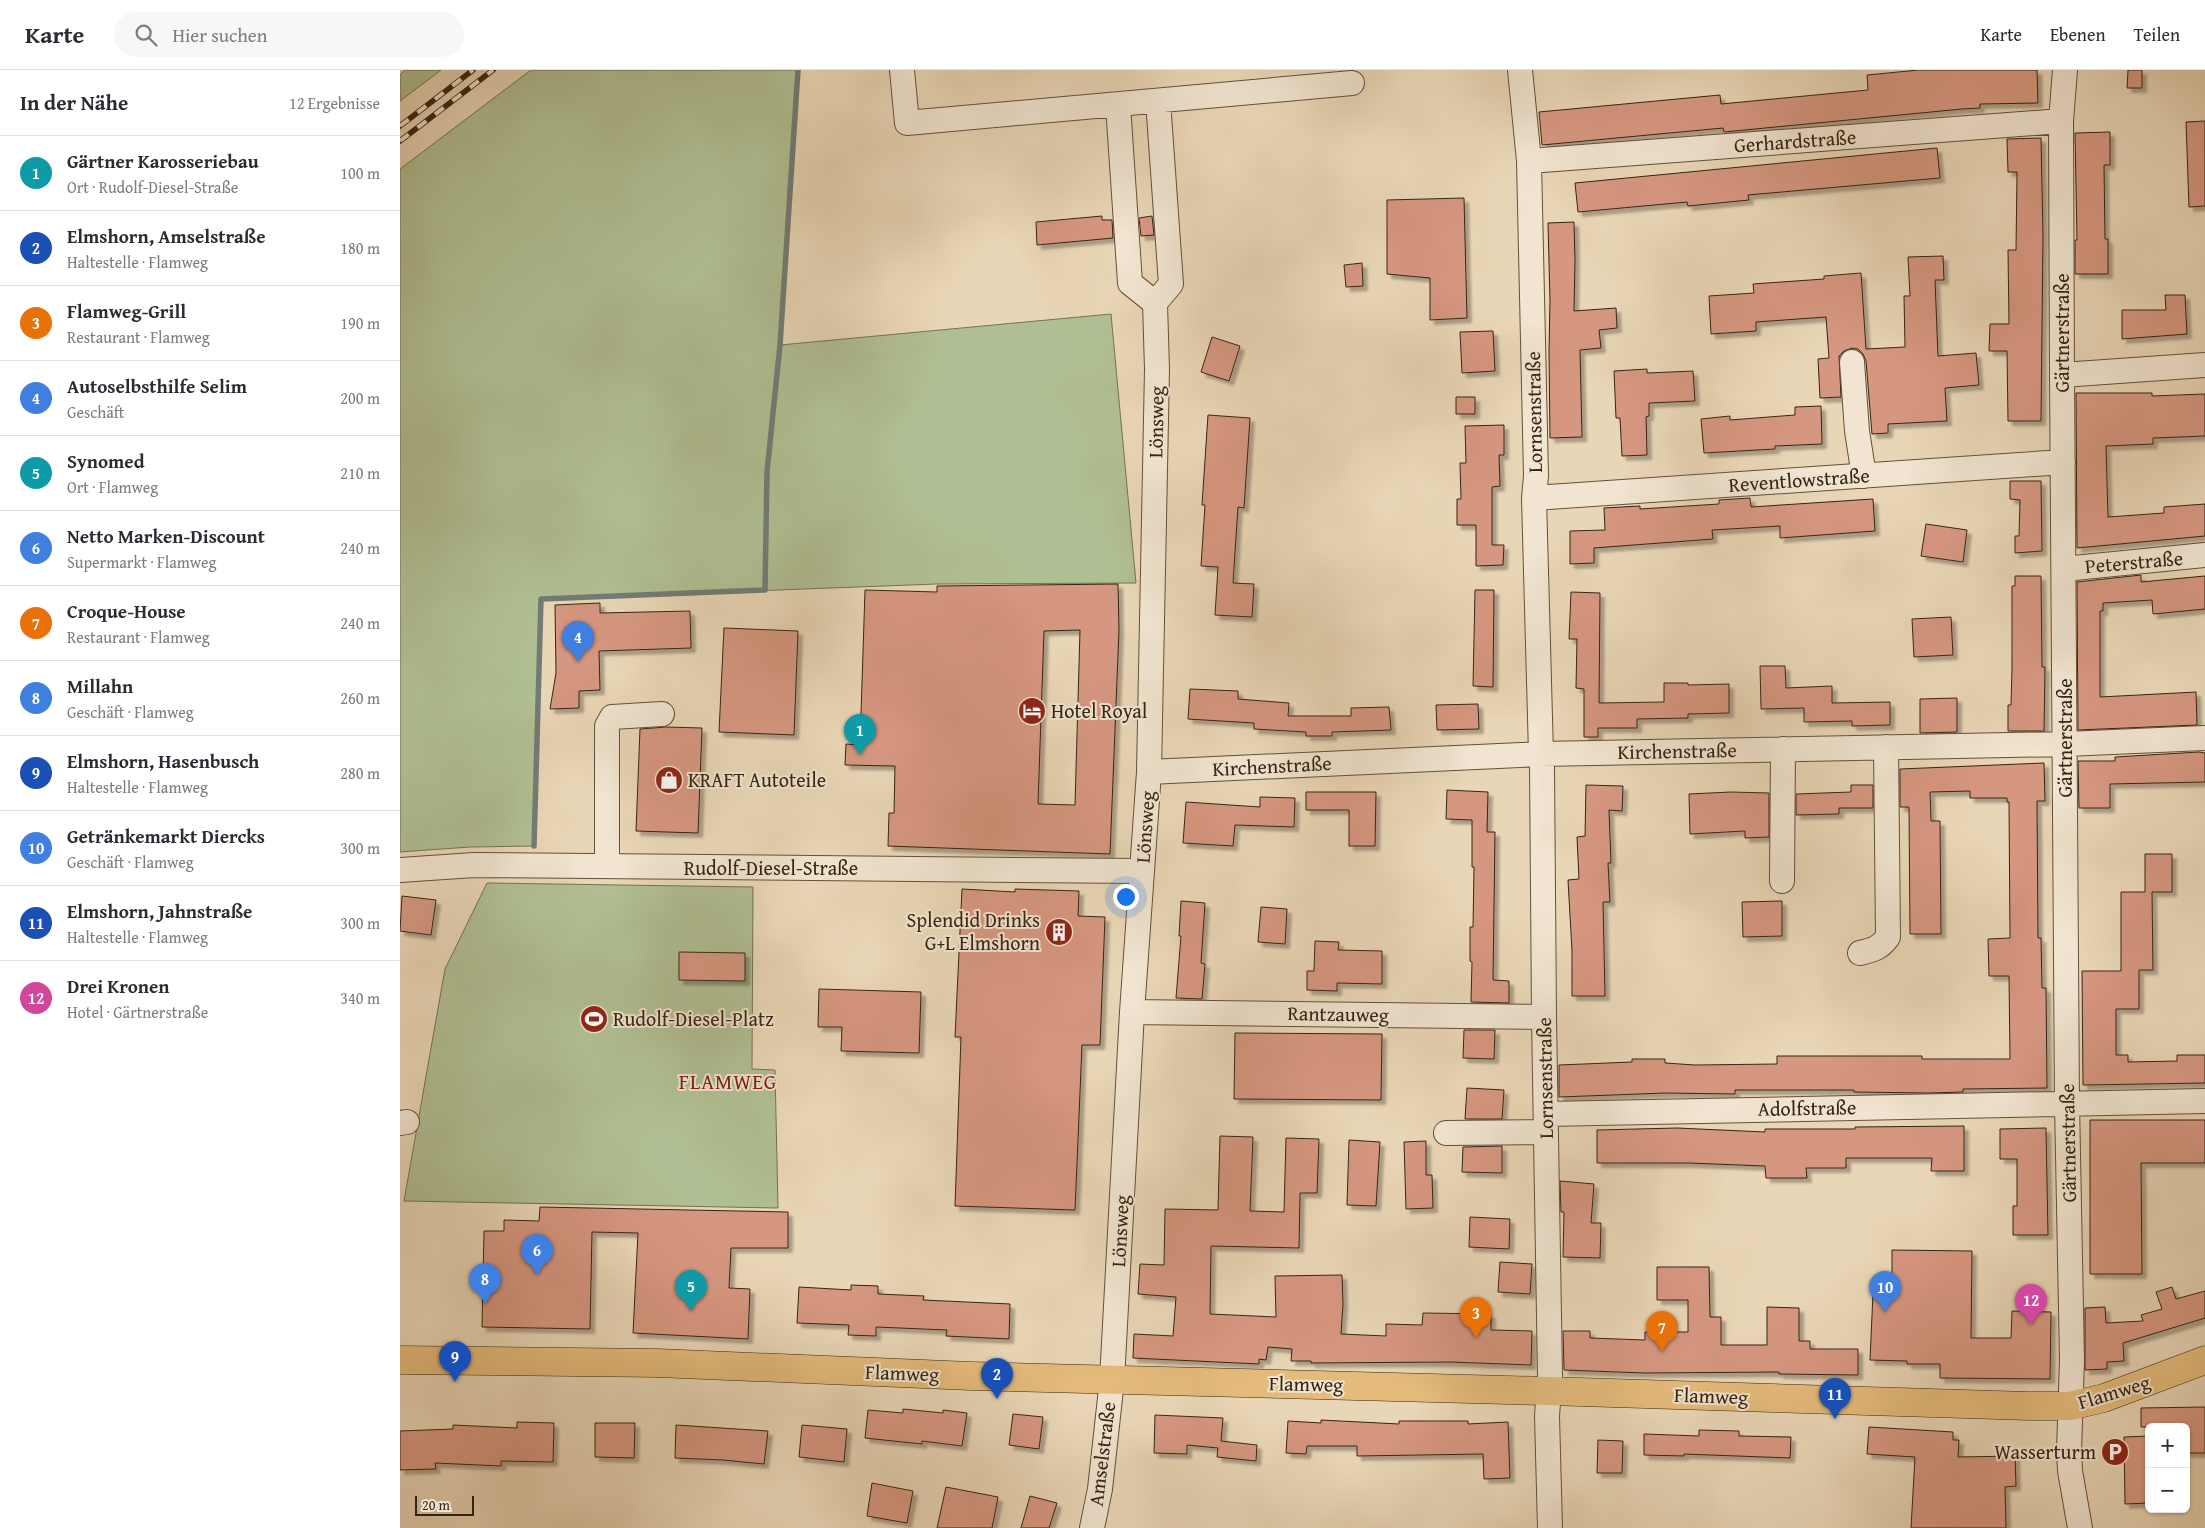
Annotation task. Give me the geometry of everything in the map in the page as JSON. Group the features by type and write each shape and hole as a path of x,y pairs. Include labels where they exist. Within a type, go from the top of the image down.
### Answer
{"main road":[{"name":"Flamweg","path":"400,1360 657,1362 971,1376 1548,1390 2070,1406 2104,1398 2205,1360"}],"street":[{"path":"902,70 907,123 1352,83"},
{"name":"Lornsenstraße","path":"1520,70 1529,161 1536,476 1534,498 1542,760 1550,1376 1548,1390 1550,1528"},
{"name":"Gärtnerstraße","path":"2065,70 2061,121 2067,1104 2072,1360 2070,1471 2080,1528"},
{"path":"1118,105 1130,283 1155,303 1171,284 1158,101"},
{"name":"Gerhardstraße","path":"1529,161 2061,121"},
{"name":"Lönsweg","path":"1112,1380 1132,1012 1148,772 1157,369 1155,303"},
{"path":"1852,362 1857,431 1864,476"},
{"path":"2062,375 2205,365"},
{"name":"Reventlowstraße","path":"1534,498 2063,462"},
{"name":"Peterstraße","path":"2064,569 2205,555"},
{"path":"607,866 607,726 612,717 662,714"},
{"name":"Kirchenstraße","path":"1148,772 1542,760 1783,749 2066,744 2205,738"},
{"path":"1860,953 1875,950 1888,937 1886,747"},
{"path":"1782,881 1783,749"},
{"name":"Rudolf-Diesel-Straße","path":"400,870 474,865 1142,871"},
{"name":"Rantzauweg","path":"1132,1012 1544,1017"},
{"name":"Adolfstraße","path":"1446,1133 1546,1123 2067,1104 2205,1101"},
{"name":"Amselstraße","path":"1092,1528 1100,1489 1112,1380"}],"green space":[{"path":"405,70 441,70 400,101 400,75"},
{"path":"531,70 798,70 780,345 1111,314 1136,583 936,584 541,599 534,846 470,847 400,852 400,169"},
{"name":"Rudolf-Diesel-Platz","path":"487,883 753,887 752,1069 775,1070 778,1208 404,1201 445,969"}],"building":[{"path":"1919,70 2037,70 2038,103 1980,104 1980,108 1724,132 1723,128 1542,145 1539,112 1720,95 1721,104 1868,90 1867,75"},
{"path":"2128,70 2142,70 2142,88 2127,88"},
{"path":"2205,121 2205,206 2189,207 2186,122"},
{"path":"2110,132 2110,165 2104,165 2105,239 2108,239 2108,274 2075,274 2075,240 2077,240 2075,133"},
{"path":"2041,138 2043,235 2041,421 2008,421 2007,351 1989,351 1990,324 2009,324 2008,250 2016,250 2017,172 2008,172 2007,139"},
{"path":"1937,148 1940,178 1748,195 1749,200 1688,206 1687,202 1578,212 1575,183"},
{"path":"1464,198 1467,318 1430,320 1430,278 1387,274 1387,200"},
{"path":"1102,216 1102,220 1112,220 1113,238 1037,245 1036,222"},
{"path":"1152,216 1154,235 1141,236 1139,218"},
{"path":"1574,222 1574,311 1616,308 1617,328 1599,330 1601,348 1580,350 1582,437 1550,438 1548,223"},
{"path":"1943,256 1944,280 1935,280 1938,356 1976,353 1979,385 1945,388 1947,421 1888,424 1888,433 1872,434 1866,361 1858,349 1852,348 1844,351 1839,356 1841,397 1820,398 1818,359 1829,358 1826,317 1756,322 1756,331 1711,334 1709,296 1754,293 1753,284 1824,279 1824,276 1861,273 1866,349 1905,347 1904,296 1910,296 1908,257"},
{"path":"1362,263 1363,286 1346,287 1344,265"},
{"path":"2165,295 2185,295 2187,334 2122,339 2122,310 2166,310"},
{"path":"1493,331 1495,371 1462,373 1460,332"},
{"path":"1212,337 1240,346 1229,381 1201,372"},
{"path":"1647,369 1647,373 1693,371 1695,401 1649,403 1649,416 1646,417 1647,455 1622,456 1620,418 1616,418 1614,371"},
{"path":"2076,393 2152,393 2152,396 2205,394 2205,436 2153,438 2153,444 2106,446 2108,517 2164,513 2164,507 2205,504 2205,536 2077,548"},
{"path":"1456,397 1475,397 1475,414 1456,414"},
{"path":"1821,406 1822,444 1775,446 1775,449 1704,453 1701,419 1730,416 1730,420 1795,415 1795,407"},
{"path":"1208,415 1250,418 1244,508 1238,507 1233,583 1254,584 1252,617 1215,615 1218,567 1201,566 1205,505 1202,505"},
{"path":"1504,425 1504,455 1499,455 1500,486 1492,487 1492,545 1504,545 1503,565 1476,566 1476,525 1457,525 1457,499 1461,499 1460,463 1466,463 1465,426"},
{"path":"2010,481 2041,481 2042,551 2015,553 2015,536 2019,536 2020,500 2010,499"},
{"path":"1750,498 1751,507 1873,499 1875,531 1780,538 1780,526 1712,530 1713,539 1594,548 1594,563 1570,564 1570,531 1605,530 1604,508 1640,506 1640,509 1719,504 1719,500"},
{"path":"1926,524 1967,530 1963,562 1921,556"},
{"path":"2141,575 2141,582 2205,576 2205,609 2153,614 2152,600 2103,603 2103,611 2100,611 2100,697 2196,692 2197,725 2078,730 2077,582"},
{"path":"2015,576 2041,576 2042,667 2045,667 2044,731 2008,731 2008,705 2011,705 2012,586 2015,586"},
{"name":"Hotel Royal","path":"1118,584 1119,630 1110,854 888,846 889,813 894,813 895,766 845,765 846,744 860,745 865,590 937,592 937,586","holes":["1080,630 1075,805 1038,804 1044,631"]},
{"path":"1475,590 1494,590 1493,687 1473,686"},
{"path":"1571,592 1600,593 1599,703 1664,702 1664,683 1688,683 1688,685 1729,684 1729,713 1688,714 1688,718 1637,719 1637,728 1598,728 1598,737 1584,737 1584,689 1576,688 1577,639 1569,639"},
{"path":"600,603 600,613 690,611 691,648 599,651 600,690 579,691 579,708 550,709 556,673 555,605"},
{"path":"1951,617 1953,655 1914,657 1912,619"},
{"path":"724,628 798,631 794,735 719,732"},
{"path":"1760,666 1785,666 1786,688 1832,686 1832,703 1890,702 1890,725 1852,726 1852,721 1804,722 1804,708 1761,709"},
{"path":"1190,689 1238,691 1238,699 1289,703 1288,716 1351,716 1351,708 1389,707 1391,730 1332,732 1332,736 1306,736 1306,732 1254,729 1254,723 1188,719"},
{"path":"1957,698 1957,732 1920,733 1920,699"},
{"path":"1478,704 1479,729 1437,730 1436,705"},
{"name":"KRAFT Autoteile","path":"666,727 702,728 698,833 636,831 640,729"},
{"path":"2205,753 2205,782 2110,784 2110,808 2079,808 2078,761 2115,761 2115,757"},
{"path":"2044,763 2045,801 2037,801 2038,938 2041,938 2042,988 2046,988 2047,1088 1963,1089 1963,1092 1928,1093 1854,1092 1854,1090 1735,1090 1735,1094 1665,1093 1559,1097 1559,1065 1632,1062 1632,1059 1665,1059 1665,1063 1695,1065 1777,1064 1777,1056 1922,1056 1922,1059 2010,1059 2009,976 1989,976 1988,939 2010,938 2009,802 2007,802 2007,798 1970,798 1970,791 1930,792 1931,821 1940,821 1941,934 1910,934 1909,807 1900,807 1900,769"},
{"path":"1586,785 1623,786 1622,811 1609,810 1611,863 1608,863 1610,902 1603,902 1605,996 1572,996 1572,951 1568,880 1579,879 1577,837 1585,836"},
{"path":"1851,785 1873,785 1873,808 1839,808 1839,814 1796,815 1796,794 1851,792"},
{"path":"1447,790 1488,792 1487,832 1495,832 1493,980 1509,981 1509,1003 1471,1002 1472,962 1470,961 1470,927 1473,927 1474,867 1472,867 1472,820 1446,819"},
{"path":"1306,792 1376,792 1375,846 1349,846 1349,810 1306,810"},
{"path":"1769,793 1769,837 1745,838 1745,831 1690,834 1689,794"},
{"path":"1260,797 1295,798 1294,827 1235,825 1233,846 1183,843 1186,802 1260,807"},
{"path":"2145,854 2172,854 2172,892 2152,892 2153,970 2139,970 2139,1009 2116,1009 2116,1055 2128,1055 2128,1062 2177,1061 2177,1055 2205,1055 2205,1083 2083,1085 2082,971 2121,971 2121,892 2145,892"},
{"path":"962,889 1015,892 1015,889 1079,891 1078,916 1105,917 1100,1045 1082,1045 1075,1210 955,1206 961,1037 955,1037"},
{"path":"402,896 436,900 431,935 400,931"},
{"path":"1181,901 1205,903 1201,963 1205,964 1202,999 1176,998 1181,936 1179,936"},
{"path":"1782,901 1782,936 1743,937 1742,902"},
{"path":"1261,907 1287,909 1285,944 1258,942"},
{"path":"1315,941 1339,942 1338,950 1382,951 1382,984 1337,983 1337,991 1307,990 1307,971 1314,971"},
{"path":"679,952 745,953 745,981 679,980"},
{"path":"819,989 921,992 919,1053 841,1051 842,1027 818,1027"},
{"path":"1464,1030 1495,1030 1494,1059 1463,1058"},
{"path":"1235,1033 1382,1034 1381,1100 1234,1099"},
{"path":"1467,1088 1504,1090 1502,1119 1465,1119"},
{"path":"2090,1120 2205,1120 2205,1163 2141,1163 2142,1274 2090,1274"},
{"path":"1964,1126 1964,1171 1931,1171 1932,1158 1846,1158 1846,1168 1806,1168 1807,1178 1766,1178 1765,1166 1689,1163 1597,1163 1597,1130 1677,1128 1765,1132 1765,1129"},
{"path":"2046,1128 2048,1235 2013,1235 2013,1206 2017,1206 2017,1159 2000,1159 2000,1129"},
{"path":"1220,1136 1253,1137 1250,1211 1284,1212 1286,1138 1319,1139 1317,1193 1300,1193 1299,1248 1211,1246 1210,1314 1276,1317 1275,1276 1342,1275 1341,1334 1386,1336 1386,1324 1422,1325 1423,1313 1491,1314 1491,1330 1532,1331 1531,1365 1450,1362 1311,1363 1311,1361 1291,1361 1292,1349 1268,1347 1266,1360 1259,1359 1259,1364 1133,1358 1134,1334 1173,1336 1176,1297 1138,1294 1140,1264 1164,1265 1165,1209 1218,1210"},
{"path":"1349,1140 1380,1142 1376,1206 1347,1205"},
{"path":"1426,1141 1426,1175 1432,1175 1433,1208 1406,1209 1404,1142"},
{"path":"1502,1146 1502,1173 1462,1172 1463,1147"},
{"path":"1560,1181 1594,1184 1591,1223 1601,1223 1600,1258 1563,1257 1564,1212 1561,1212"},
{"path":"540,1207 788,1212 788,1248 731,1248 729,1288 750,1289 748,1339 633,1333 638,1233 592,1232 590,1329 482,1327 484,1231 504,1231 504,1220 539,1221"},
{"path":"1470,1217 1510,1219 1509,1249 1469,1247"},
{"path":"1892,1250 1972,1251 1971,1338 2011,1338 2012,1311 2051,1312 2050,1379 1940,1378 1940,1364 1907,1364 1907,1361 1870,1360 1873,1293 1892,1294"},
{"path":"1500,1262 1532,1264 1530,1294 1498,1292"},
{"path":"1657,1267 1709,1267 1710,1317 1721,1317 1721,1345 1767,1345 1767,1307 1799,1308 1799,1341 1810,1341 1810,1349 1858,1349 1858,1375 1779,1374 1779,1372 1645,1373 1564,1370 1563,1331 1590,1331 1590,1338 1645,1340 1645,1332 1688,1332 1688,1300 1657,1300"},
{"path":"851,1285 878,1286 878,1294 924,1296 923,1300 1010,1304 1009,1339 946,1336 947,1330 876,1327 876,1336 848,1335 849,1325 797,1323 799,1287 851,1290"},
{"path":"2172,1287 2176,1299 2205,1291 2205,1318 2123,1343 2124,1361 2107,1362 2107,1369 2085,1370 2085,1308 2105,1307 2106,1323 2143,1321 2141,1315 2162,1309 2156,1292"},
{"path":"2205,1407 2205,1453 2190,1453 2190,1423 2145,1423 2145,1427 2141,1427 2141,1408"},
{"path":"903,1409 967,1413 962,1446 922,1441 922,1444 865,1438 868,1410 903,1413"},
{"path":"1013,1414 1043,1417 1039,1449 1009,1445"},
{"path":"1155,1415 1223,1418 1221,1441 1257,1445 1256,1461 1217,1457 1218,1448 1187,1445 1187,1454 1154,1453"},
{"path":"1321,1420 1399,1424 1399,1421 1468,1421 1468,1424 1508,1422 1510,1478 1484,1479 1483,1454 1357,1456 1357,1446 1307,1446 1306,1454 1286,1453 1288,1421 1321,1423"},
{"path":"517,1422 554,1423 553,1462 501,1461 501,1466 435,1463 436,1469 400,1470 400,1431 453,1429 453,1425 517,1428"},
{"path":"595,1423 635,1423 634,1458 595,1457"},
{"path":"676,1425 768,1431 764,1464 675,1458"},
{"path":"802,1425 847,1429 844,1462 799,1457"},
{"path":"1869,1427 1953,1432 1953,1440 1959,1440 1958,1457 2015,1456 2016,1486 2005,1487 2006,1528 1911,1528 1915,1457 1867,1454"},
{"path":"1699,1430 1739,1431 1739,1436 1791,1437 1790,1458 1684,1454 1684,1456 1644,1455 1644,1434 1699,1436"},
{"path":"2145,1436 2145,1503 2125,1504 2124,1437"},
{"path":"1598,1440 1623,1441 1622,1473 1597,1473"},
{"path":"872,1483 913,1491 907,1523 867,1516"},
{"path":"946,1487 998,1497 992,1528 937,1528"},
{"path":"1030,1496 1057,1503 1049,1528 1021,1528"}],"waterway":[{"path":"534,846 541,599 765,590 767,472 780,345 798,70"}],"railway":[{"path":"400,126 473,70"},
{"path":"400,141 493,70"}],"place":[{"name":"Autoselbsthilfe Selim","path":"578,662"},
{"name":"Hotel Royal","path":"1032,711"},
{"name":"Gärtner Karosseriebau","path":"860,755"},
{"name":"KRAFT Autoteile","path":"669,780"},
{"name":"Splendid Drinks G+L Elmshorn","path":"1059,932"},
{"name":"Rudolf-Diesel-Platz","path":"594,1019"},
{"name":"Netto Marken-Discount","path":"537,1275"},
{"name":"Millahn","path":"485,1304"},
{"name":"Synomed","path":"691,1311"},
{"name":"Getränkemarkt Diercks","path":"1885,1312"},
{"name":"Drei Kronen","path":"2031,1325"},
{"name":"Flamweg-Grill","path":"1476,1338"},
{"name":"Croque-House","path":"1662,1352"},
{"name":"Elmshorn, Hasenbusch","path":"455,1382"},
{"name":"Elmshorn, Amselstraße","path":"997,1399"},
{"name":"Elmshorn, Jahnstraße","path":"1835,1419"},
{"name":"Wasserturm","path":"2115,1452"}],"district":[{"name":"FLAMWEG","path":"728,1082"}]}
